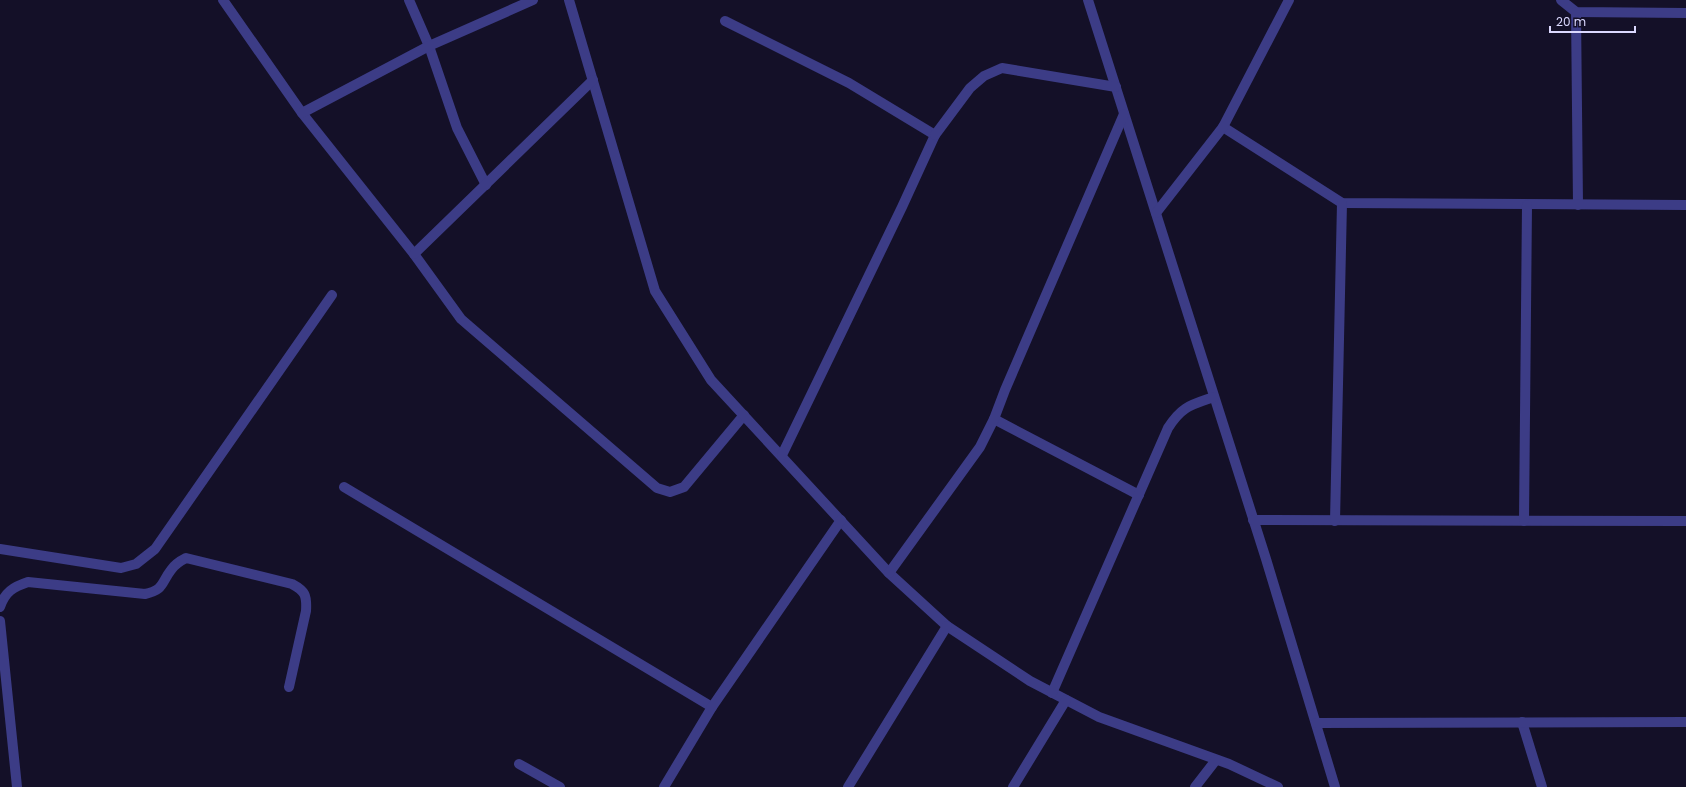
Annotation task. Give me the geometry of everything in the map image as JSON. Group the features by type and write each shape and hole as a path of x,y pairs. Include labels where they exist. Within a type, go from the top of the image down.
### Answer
{"street":[{"path":"224,0 302,113 414,254 461,319 657,488 670,492 684,487 744,415"},
{"path":"409,0 429,46 457,128 486,185"},
{"path":"302,113 429,46 533,0"},
{"path":"569,0 655,291 711,380 890,573 947,626 1030,681 1098,717 1216,760 1278,787"},
{"path":"1088,0 1253,520 1335,787"},
{"path":"1156,213 1223,127 1290,0"},
{"path":"1561,0 1576,12 1686,13"},
{"path":"1576,12 1578,205"},
{"path":"725,20 849,83 935,135"},
{"path":"782,456 935,135 970,88 984,76 1002,68 1116,87"},
{"path":"414,254 593,80"},
{"path":"890,573 980,447 994,419 1005,390 1124,114"},
{"path":"1223,127 1342,204 1686,205"},
{"path":"1335,521 1342,204"},
{"path":"1524,521 1527,205"},
{"path":"0,549 121,568 136,564 155,549 332,295"},
{"path":"1052,693 1168,428 1177,415 1189,405 1214,397"},
{"path":"994,419 1139,495"},
{"path":"344,487 712,707"},
{"path":"664,787 712,707 841,520"},
{"path":"1253,520 1686,521"},
{"path":"0,606 3,597 15,587 28,582 145,594 154,592 164,584 170,571 186,558 292,584 302,590 307,599 306,611 290,687"},
{"path":"0,621 17,787"},
{"path":"848,787 947,626"},
{"path":"1013,787 1066,700"},
{"path":"1522,722 1542,787"},
{"path":"1316,724 1686,722"},
{"path":"1196,787 1216,760"},
{"path":"520,764 560,787"}]}
